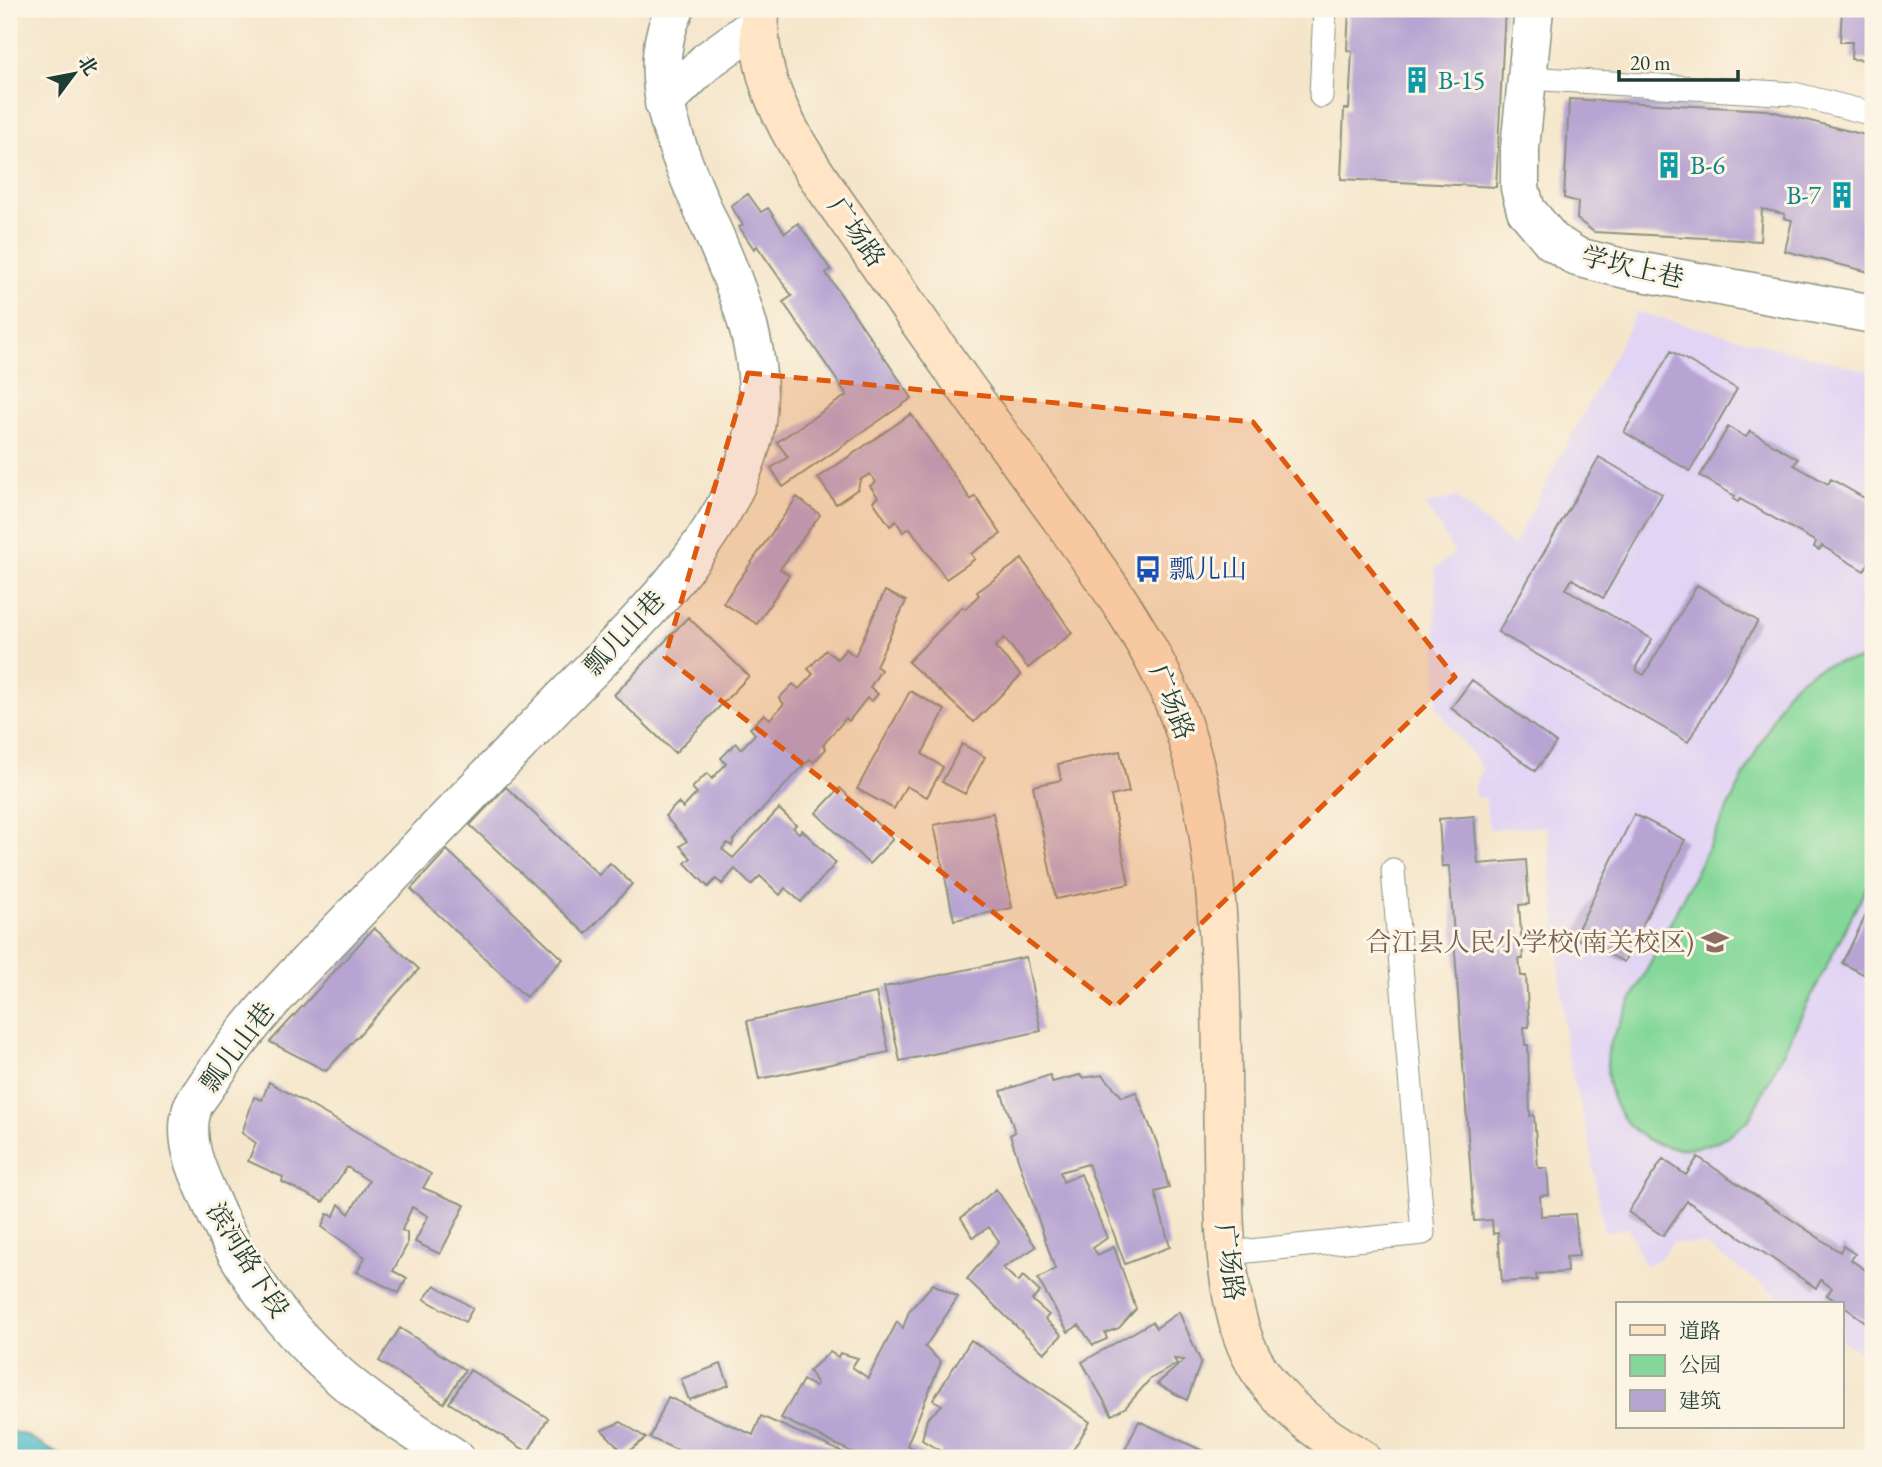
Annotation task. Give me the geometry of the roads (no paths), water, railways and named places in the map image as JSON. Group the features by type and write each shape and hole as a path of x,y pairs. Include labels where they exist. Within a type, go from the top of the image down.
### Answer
{"main road":[{"name":"广场路","path":"760,16 772,93 797,145 945,359 1118,599 1157,662 1184,726 1201,785 1218,933 1224,1212 1234,1301 1246,1347 1273,1390 1321,1436 1361,1458"}],"street":[{"name":"瓢儿山巷","path":"190,1152 192,1108 218,1069 276,994 651,607 727,506 748,455 758,417 759,383 754,343 738,291 680,152 664,103 660,64 675,9"},
{"name":"学坎上巷","path":"1534,9 1520,148 1520,188 1526,210 1552,241 1577,257 1626,269 1873,314"},
{"path":"664,103 707,61 760,16"},
{"name":"滨河路下段","path":"190,1152 222,1229 275,1312 340,1377 455,1458"}],"lane":[{"path":"1321,96 1325,9"},
{"path":"1527,78 1794,94 1873,114"},
{"path":"1228,1253 1423,1233 1393,870"}],"water":[{"path":"9,1431 26,1435 64,1458 9,1458"}],"place":[{"name":"B-15","path":"1417,80"},
{"name":"B-6","path":"1669,165"},
{"name":"B-7","path":"1842,195"},
{"name":"瓢儿山","path":"1148,569"},
{"name":"合江县人民小学校(南关校区)","path":"1715,942"}]}
